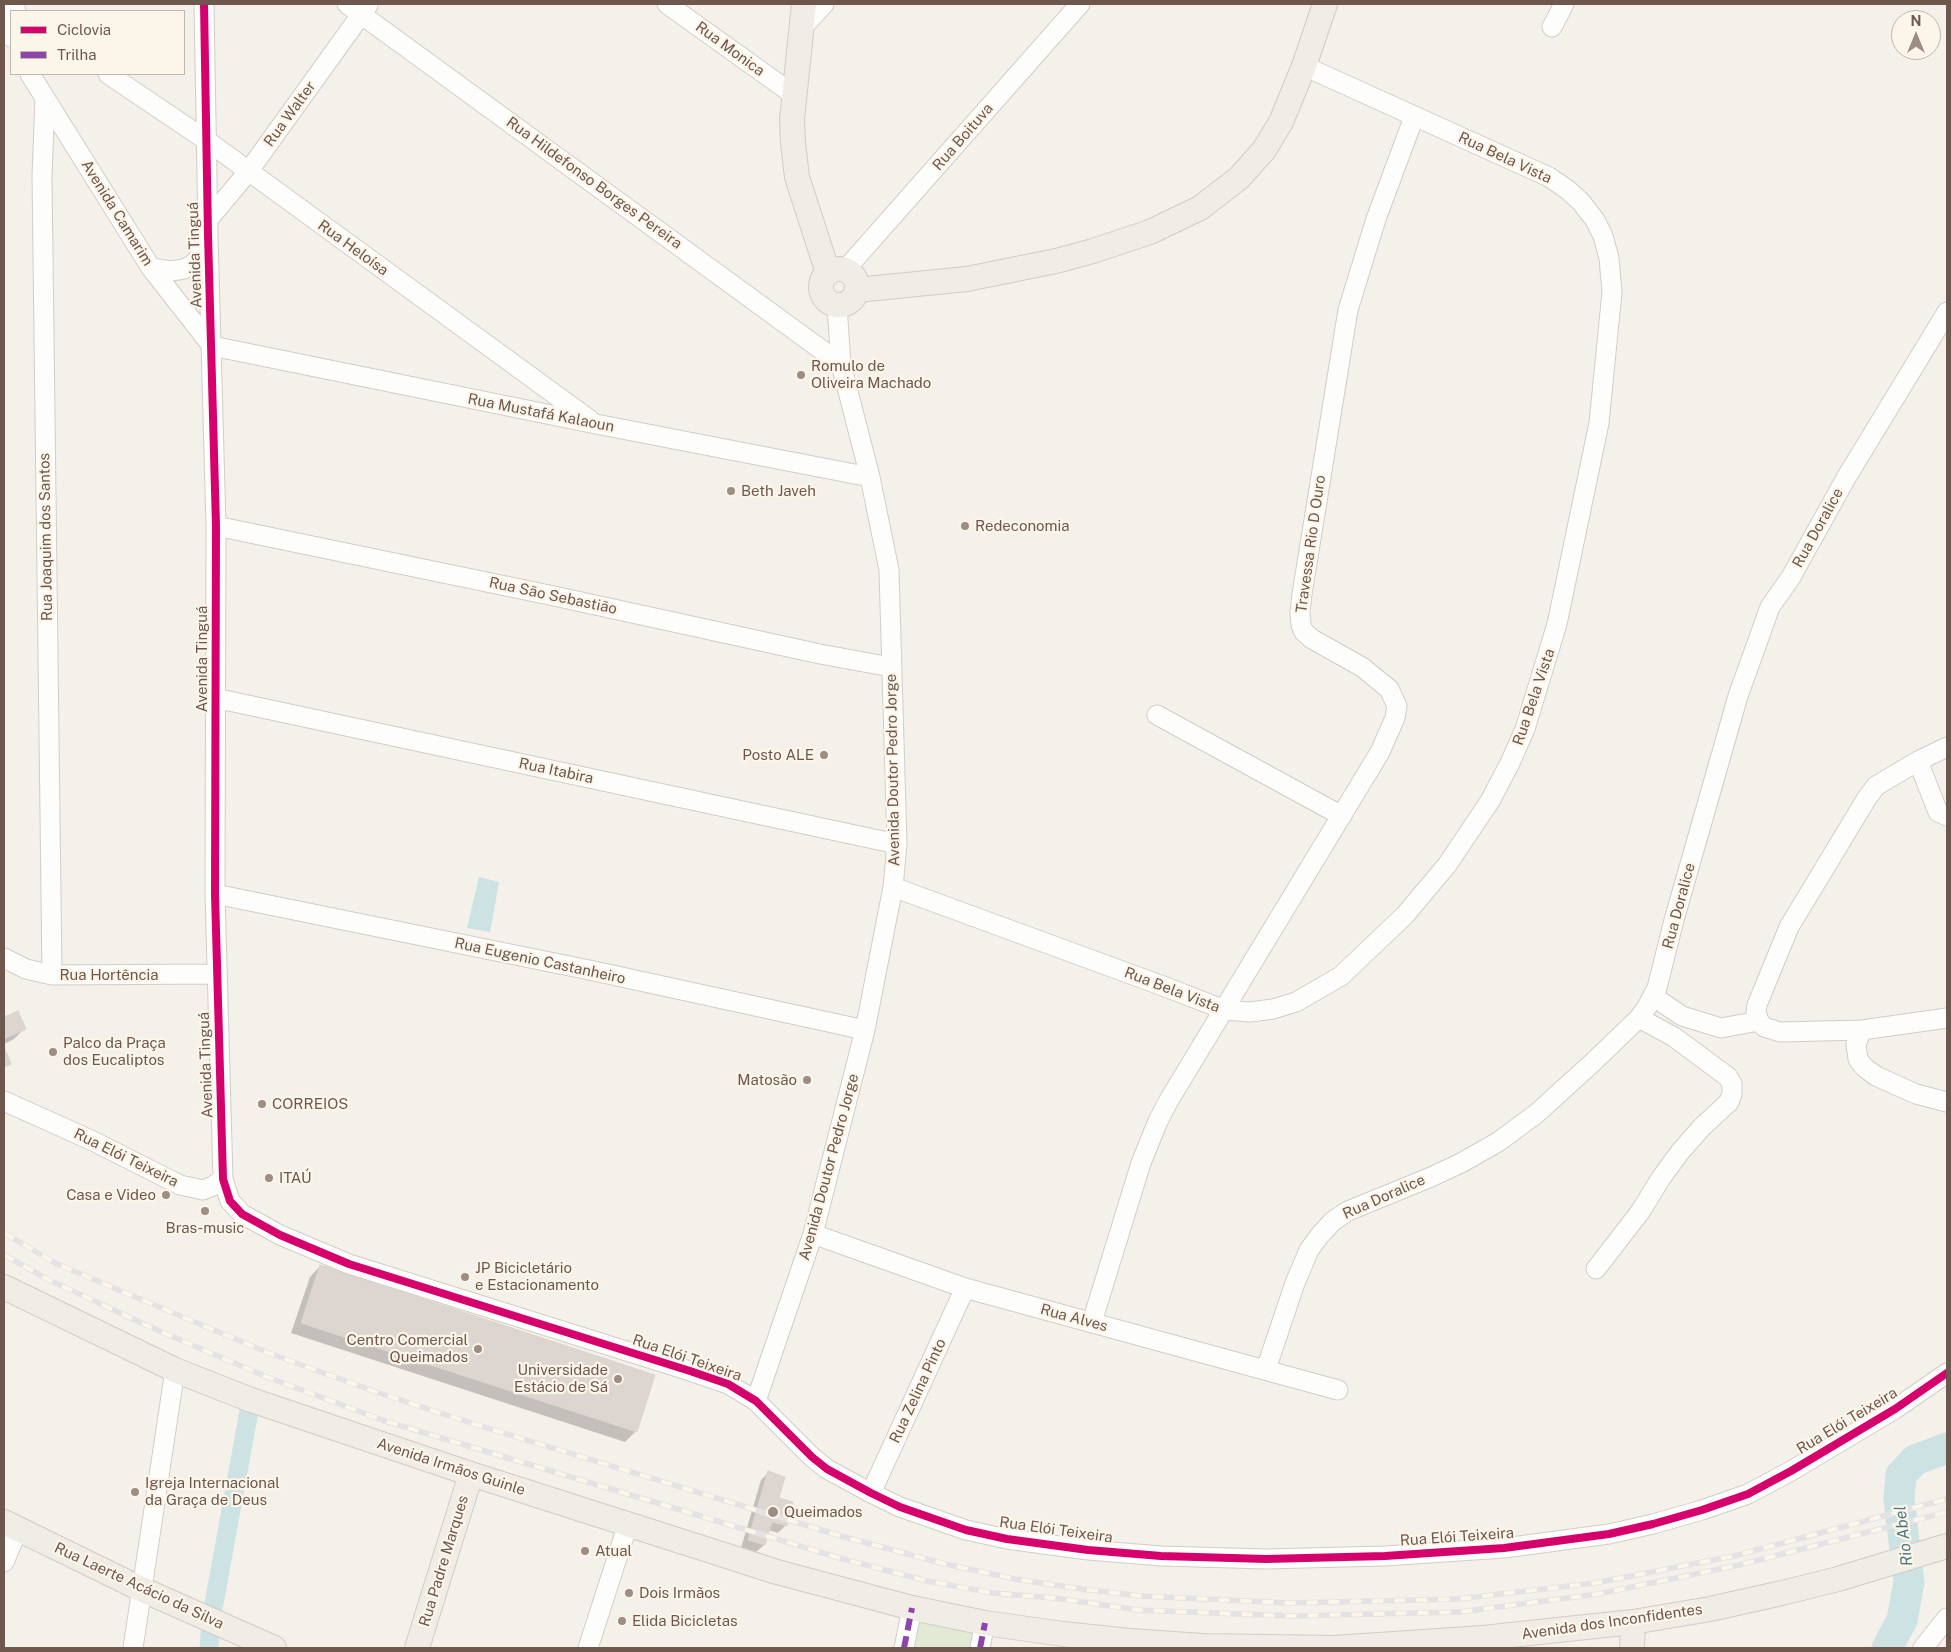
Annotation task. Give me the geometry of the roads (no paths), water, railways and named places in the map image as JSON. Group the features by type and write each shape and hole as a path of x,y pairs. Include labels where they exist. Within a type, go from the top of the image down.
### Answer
{"main road":[{"path":"804,4 792,119 797,177 836,271 855,278 858,290 855,297 844,305 837,306 830,304 821,292 820,285 836,271"},
{"path":"858,290 967,279 1047,264 1150,232 1200,208 1239,178 1264,150 1282,122 1304,66 1324,4"},
{"name":"Avenida Irmãos Guinle","path":"4,1287 175,1370 251,1400 471,1474 777,1572 912,1608"},
{"name":"Rua Padre Marques","path":"417,1648 471,1474"},
{"name":"Rua Laerte Acácio da Silva","path":"11,1526 141,1589 274,1648"},
{"name":"Avenida dos Inconfidentes","path":"912,1608 985,1623 1130,1642 1202,1646 1334,1648 1483,1638 1633,1622 1710,1609 1782,1593 1942,1548"},
{"path":"1632,1648 1633,1622"}],"street":[{"name":"Avenida Tinguá","path":"204,4 216,526 215,894 223,1179"},
{"name":"Rua Monica","path":"667,4 794,95"},
{"path":"802,28 824,4"},
{"name":"Rua Boituva","path":"836,271 1080,4"},
{"path":"1552,27 1564,4"},
{"name":"Rua Walter","path":"208,228 359,7"},
{"name":"Rua Hildefonso Borges Pereira","path":"359,7 841,364"},
{"path":"4,22 10,35"},
{"name":"Rua Bela Vista","path":"893,887 1225,1010 1265,1010 1296,1002 1341,976 1405,915 1447,865 1490,801 1510,764 1525,729 1557,624 1598,423 1612,292 1603,236 1595,220 1581,202 1549,177 1304,66"},
{"name":"Rua Heloísa","path":"109,75 206,140 596,424"},
{"name":"Avenida Camarim","path":"33,76 151,268 212,346"},
{"name":"Rua Joaquim dos Santos","path":"45,98 42,176 52,975"},
{"name":"Travessa Rio D Ouro","path":"1092,1322 1149,1141 1169,1100 1380,752 1395,718 1397,706 1389,689 1376,678 1312,639 1304,632 1301,625 1302,594 1348,310 1354,285 1376,219 1414,117"},
{"path":"151,268 178,270 192,265 202,251 208,228"},
{"name":"Avenida Doutor Pedro Jorge","path":"756,1401 813,1234 865,1030 893,887 897,844 889,570 870,477 841,364 837,306"},
{"name":"Rua Doralice","path":"1266,1369 1295,1283 1309,1250 1333,1220 1348,1211 1446,1170 1498,1142 1536,1114 1590,1065 1639,1018 1654,997 1736,705 1770,607 1791,577 1846,478 1947,312"},
{"name":"Rua Mustafá Kalaoun","path":"212,346 596,424 870,477"},
{"name":"Rua São Sebastião","path":"216,526 554,596 820,654 891,667"},
{"name":"Rua Itabira","path":"215,698 897,844"},
{"path":"1157,715 1342,816"},
{"path":"1947,747 1918,761 1876,786 1867,798 1789,927 1757,1005 1756,1013 1764,1027 1780,1032 1862,1030 1947,1018"},
{"path":"1918,761 1938,812 1947,816"},
{"name":"Rua Eugenio Castanheiro","path":"215,894 594,971 865,1030"},
{"name":"Rua Hortência","path":"4,958 26,969 52,975 217,974"},
{"path":"1654,997 1682,1016 1721,1028 1759,1021"},
{"path":"1596,1270 1640,1212 1680,1152 1702,1127 1729,1102 1732,1094 1732,1084 1728,1077 1674,1037 1639,1018"},
{"path":"1862,1030 1856,1044 1856,1052 1864,1067 1892,1085 1916,1094 1947,1102"},
{"name":"Rua Elói Teixeira","path":"4,1101 93,1141 180,1185 203,1190 223,1179 230,1201 242,1214 280,1235 313,1250 349,1264 728,1384 756,1401 812,1457 828,1469 871,1493 900,1507 966,1530 1007,1539 1088,1550 1161,1556 1266,1559 1385,1556 1504,1548 1609,1534 1702,1510 1748,1494 1879,1419 1946,1376"},
{"name":"Rua Alves","path":"813,1234 965,1288 1338,1390"},
{"name":"Rua Zelina Pinto","path":"871,1493 965,1288"},
{"path":"133,1648 175,1370"},
{"path":"588,1648 628,1524"},
{"path":"4,1562 11,1526"},
{"path":"904,1648 912,1608"},
{"path":"1923,1648 1947,1618"},
{"path":"980,1648 985,1623"}],"waterway":[{"path":"209,1648 211,1620 251,1400"},
{"name":"Rio Abel","path":"1887,1648 1902,1620 1909,1582 1899,1499 1901,1475 1915,1460 1947,1448"}],"railway":[{"path":"4,1233 57,1264 271,1354 379,1393 474,1424 841,1536 945,1564 1015,1579 1082,1589 1141,1596 1290,1603 1458,1599 1595,1583 1734,1556 1947,1499"},
{"path":"4,1255 47,1279 148,1326 267,1377 382,1420 843,1559 927,1581 993,1593 1054,1598 1139,1610 1290,1616 1460,1612 1598,1594 1739,1565 1947,1512"}],"place":[{"name":"Romulo de Oliveira Machado","path":"801,375"},
{"name":"Beth Javeh","path":"731,491"},
{"name":"Redeconomia","path":"965,526"},
{"name":"Posto ALE","path":"824,755"},
{"name":"Palco da Praça dos Eucaliptos","path":"53,1052"},
{"name":"Matosão","path":"807,1080"},
{"name":"CORREIOS","path":"262,1104"},
{"name":"ITAÚ","path":"269,1178"},
{"name":"Casa e Video","path":"166,1195"},
{"name":"Bras-music","path":"205,1211"},
{"name":"JP Bicicletário e Estacionamento","path":"465,1277"},
{"name":"Centro Comercial Queimados","path":"478,1349"},
{"name":"Universidade Estácio de Sá","path":"618,1379"},
{"name":"Igreja Internacional da Graça de Deus","path":"135,1492"},
{"name":"Queimados","path":"773,1512"},
{"name":"Atual","path":"585,1551"},
{"name":"Dois Irmãos","path":"629,1593"},
{"name":"Elida Bicicletas","path":"622,1621"}]}
